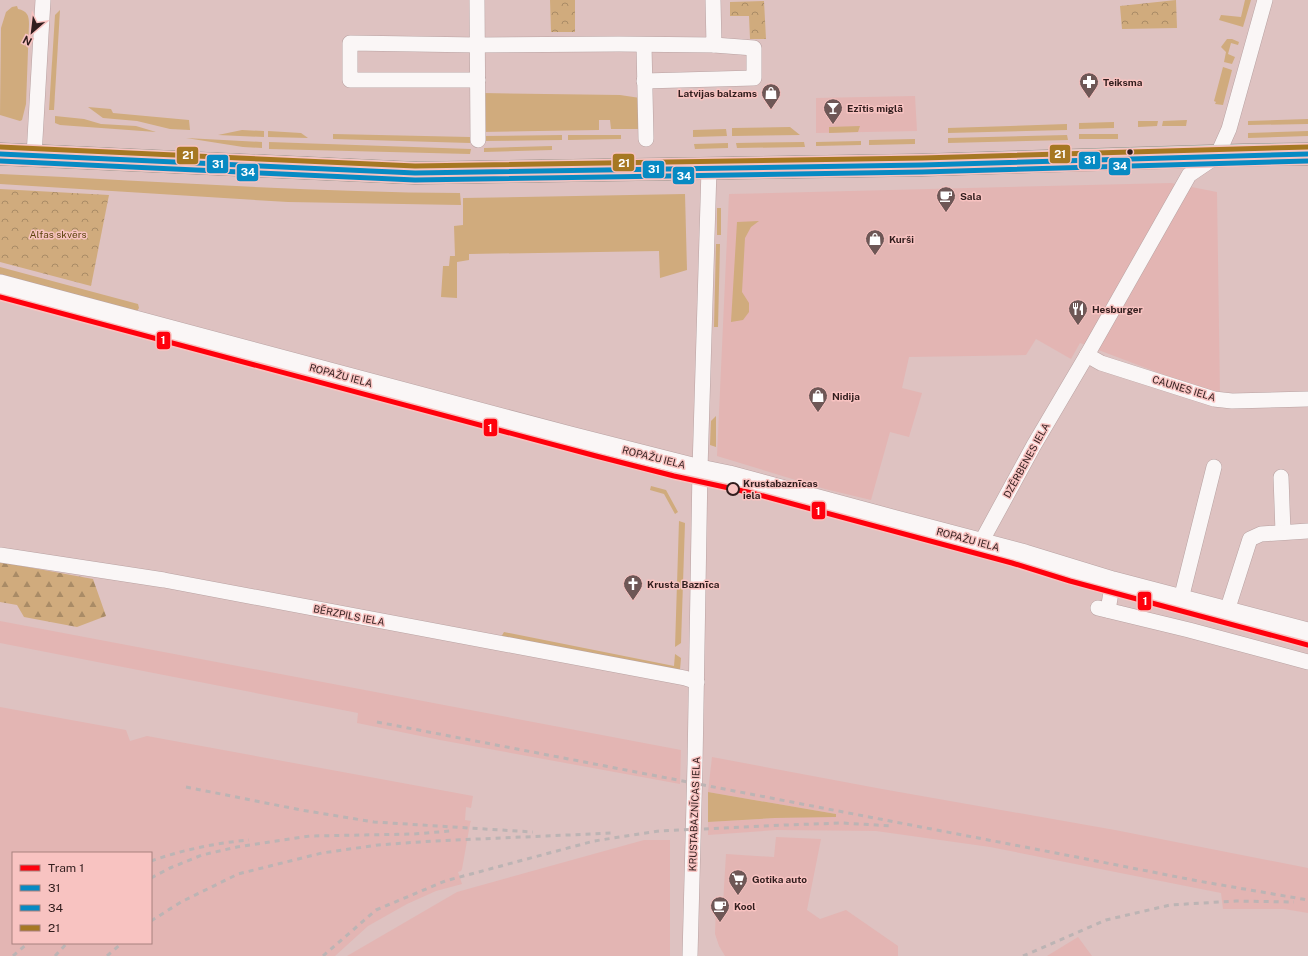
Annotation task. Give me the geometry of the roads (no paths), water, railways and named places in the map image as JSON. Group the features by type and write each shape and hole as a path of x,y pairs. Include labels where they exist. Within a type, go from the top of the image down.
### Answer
{"highway":[{"path":"0,154 415,173 922,165 1308,154"}],"street":[{"path":"34,156 43,0"},
{"path":"477,0 478,140"},
{"path":"713,0 714,46"},
{"path":"1217,156 1229,129 1265,0"},
{"path":"478,80 350,80 350,42 478,46 644,44 754,48 754,78 644,81"},
{"path":"644,44 646,139"},
{"name":"DZĒRBENES IELA","path":"982,543 1034,445 1190,175 1217,156"},
{"name":"KRUSTABAZNĪCAS IELA","path":"690,956 700,469 709,168"},
{"name":"ROPAŽU IELA","path":"0,284 570,436 700,469 729,474 1025,554 1113,581 1308,632"},
{"name":"CAUNES IELA","path":"1087,355 1101,363 1214,399 1232,401 1308,399"},
{"path":"1181,599 1214,467"},
{"path":"1281,477 1283,532"},
{"path":"1227,611 1250,539 1261,534 1308,531"},
{"name":"BĒRZPILS IELA","path":"0,555 164,580 685,678 696,682"},
{"path":"1113,581 1103,609 1308,662"}],"railway":[{"path":"377,722 1198,881 1308,900"},
{"path":"186,787 301,810 374,822 533,832"},
{"path":"323,956 376,910 445,881 594,841 659,831 842,823 893,826"},
{"path":"152,877 170,868 202,855 237,847 310,836 414,834 450,831"},
{"path":"152,920 181,902 238,874 322,853 378,845 433,841 613,833"},
{"path":"152,861 199,848 249,840"},
{"path":"1023,956 1106,920 1170,905 1236,901 1294,902"},
{"path":"13,956 27,944"},
{"path":"55,956 66,944"},
{"path":"107,956 121,944"}],"tram line":[{"name":"1","path":"0,297 596,456 674,476 752,493 1308,645"}],"place":[{"name":"Teiksma","path":"1089,99"},
{"name":"Latvijas balzams","path":"771,110"},
{"name":"Ezītis miglā","path":"833,125"},
{"name":"Sala","path":"946,213"},
{"name":"Kurši","path":"875,256"},
{"name":"Hesburger","path":"1078,326"},
{"name":"Nidija","path":"818,413"},
{"name":"Krustabaznīcas iela","path":"733,489"},
{"name":"Krusta Baznīca","path":"633,601"},
{"name":"Gotika auto","path":"738,896"},
{"name":"Kool","path":"720,923"}],"park label":[{"name":"Alfas skvērs","path":"58,234"}]}
